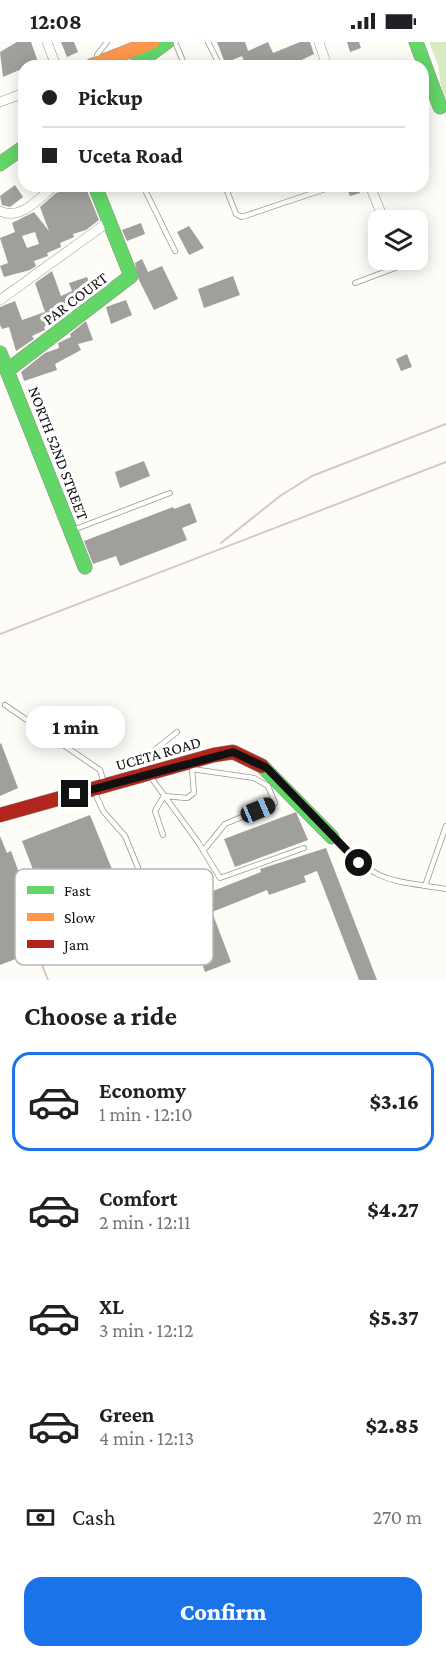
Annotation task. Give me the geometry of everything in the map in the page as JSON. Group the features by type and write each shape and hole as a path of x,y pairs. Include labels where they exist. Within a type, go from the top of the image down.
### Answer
{"street":[{"path":"47,42 54,60"},
{"path":"107,60 152,42"},
{"path":"142,60 168,42"},
{"path":"319,42 325,60"},
{"path":"416,42 423,60"},
{"path":"429,77 440,107"},
{"path":"0,102 18,95"},
{"path":"0,165 18,152"},
{"path":"0,211 9,215 18,215 47,192"},
{"path":"372,192 380,210"},
{"name":"PAR COURT","path":"8,370 130,276 111,220 100,196"},
{"path":"0,300 111,220"},
{"name":"NORTH 52ND STREET","path":"0,352 85,567"},
{"name":"UCETA ROAD","path":"0,815 144,775 192,765 233,752 267,768 332,837"}],"lane":[{"path":"96,60 107,42"},
{"path":"175,42 182,60"},
{"path":"208,42 217,60"},
{"path":"146,192 175,251"},
{"path":"227,192 236,214 242,217 316,192"},
{"path":"356,283 390,270"},
{"path":"71,530 170,493"},
{"path":"5,705 100,770 99,787 103,811 125,836 139,869"},
{"path":"177,732 136,765 164,796 220,878 304,848"},
{"path":"164,796 186,798 194,793 192,765 254,778 268,786 275,803 225,824 203,851"},
{"path":"163,835 155,811 164,796"},
{"path":"425,886 446,826"},
{"path":"332,837 371,873 390,881 446,889"}],"green space":[{"path":"429,42 446,42 446,119 438,65"}],"building":[{"path":"17,42 31,42 37,60 18,60 18,71 3,77 0,52"},
{"path":"61,42 74,42 78,52 67,57"},
{"path":"217,42 245,42 248,51 268,42 273,53 300,42 310,42 314,54 302,60 244,60 242,56 232,60 224,60"},
{"path":"347,42 359,42 361,48 350,52"},
{"path":"15,185 23,197 10,207 2,205 0,196"},
{"path":"87,192 99,220 86,230 73,234 74,237 60,243 61,247 47,253 48,256 34,261 36,266 30,270 4,277 0,266 8,263 0,238 15,232 12,223 34,212 49,231 40,207 56,193","holes":["35,232 39,244 27,248 22,236"]},
{"path":"348,192 360,193 350,196"},
{"path":"141,223 145,234 127,241 122,230"},
{"path":"189,226 204,248 189,255 177,232"},
{"path":"142,259 148,272 162,266 178,299 154,310 139,280 135,263"},
{"path":"52,271 61,296 72,291 69,283 87,277 94,293 81,299 82,302 79,305 67,308 69,312 44,327 45,330 32,336 34,339 16,351 9,327 2,329 0,325 0,307 15,301 22,320 45,312 35,283"},
{"path":"233,276 240,295 204,308 198,289"},
{"path":"126,300 132,315 111,324 106,307"},
{"path":"86,321 93,340 78,344 81,350 55,364 57,370 24,381 21,372 45,353 59,348 58,343 71,337 70,334"},
{"path":"407,354 412,367 401,371 396,359"},
{"path":"144,461 150,476 120,488 115,472"},
{"path":"190,503 197,522 182,528 187,540 120,566 116,556 93,564 84,541 173,507 174,509"},
{"path":"0,744 18,788 0,796"},
{"path":"296,812 308,840 235,867 224,839"},
{"path":"90,815 112,869 33,869 22,841"},
{"path":"0,836 7,853 11,851 18,869 15,869 15,959 0,965"},
{"path":"326,848 377,980 359,980 317,871 304,876 306,882 269,895 267,890 213,912 213,891 261,872 260,869"},
{"path":"213,915 231,962 205,972 202,965 213,965"}],"railway":[{"path":"221,543 280,496 312,476 446,424"},
{"path":"0,634 446,462"},
{"path":"42,965 48,980"}],"traffic: fast":[{"path":"142,60 167,42"},
{"path":"416,42 423,60"},
{"path":"429,77 440,107"},
{"path":"0,164 18,151"},
{"path":"8,370 131,276 97,192"},
{"path":"0,353 85,567"},
{"path":"262,766 332,837"}],"traffic: slow":[{"path":"106,60 152,42"}],"traffic: jam":[{"path":"0,815 214,755 233,752 262,766"}],"route":[{"path":"75,794 214,755 233,752 267,768 282,781 332,837 359,863"}]}
